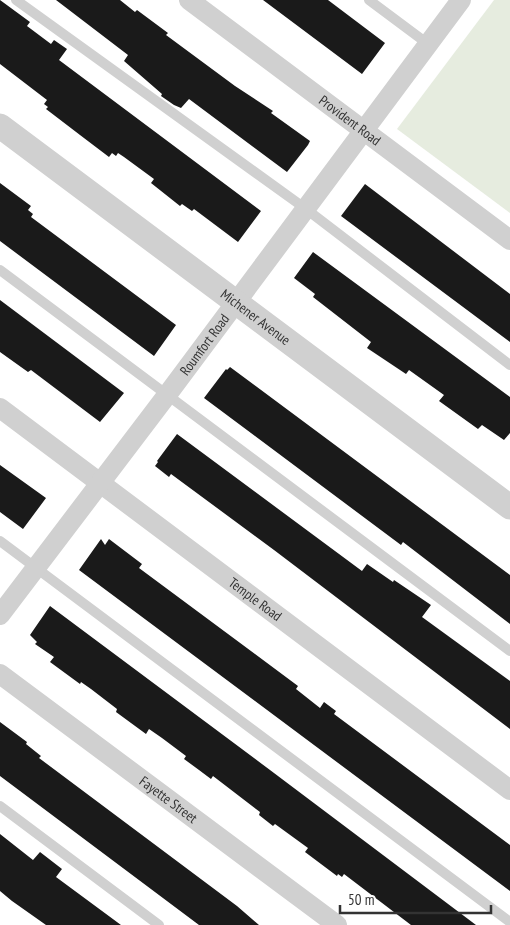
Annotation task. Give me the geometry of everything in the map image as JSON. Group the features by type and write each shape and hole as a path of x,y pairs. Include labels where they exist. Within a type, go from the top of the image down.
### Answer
{"street":[{"name":"Provident Road","path":"189,0 510,240"},
{"name":"Roumfort Road","path":"0,615 167,395 461,0"},
{"name":"Michener Avenue","path":"0,126 510,507"},
{"name":"Temple Road","path":"0,408 510,790"},
{"name":"Fayette Street","path":"0,674 336,925"}],"lane":[{"path":"16,0 306,209 510,365"},
{"path":"369,0 428,44"},
{"path":"0,270 510,651"},
{"path":"0,541 510,922"},
{"path":"0,806 159,925"}],"shaded area":[{"path":"494,0 510,0 510,213 397,129"}],"building":[{"path":"0,0 30,22 27,26 51,44 54,40 67,49 59,60 261,211 238,242 194,209 192,211 182,204 180,206 151,183 154,179 118,153 116,156 112,153 109,157 46,109 48,107 44,104 47,100 0,64"},
{"path":"56,0 120,0 168,33 166,35 235,86 273,111 271,113 310,141 308,145 287,172 189,99 181,108 161,96 162,94 124,61 128,55"},
{"path":"263,0 328,0 385,43 362,74"},
{"path":"0,183 31,206 28,210 33,214 31,217 176,325 154,356 0,241"},
{"path":"365,184 510,294 510,342 341,216"},
{"path":"313,252 510,397 510,433 504,440 482,425 478,429 439,401 444,395 409,370 406,374 367,348 371,342 313,297 315,294 294,278"},
{"path":"0,300 124,393 100,422 31,370 28,372 0,352"},
{"path":"230,367 510,575 510,624 403,542 401,545 204,398 226,369"},
{"path":"177,434 362,571 367,564 431,605 422,617 510,681 510,729 274,550 171,474 169,477 155,466"},
{"path":"0,465 46,498 23,529 0,512"},
{"path":"101,539 105,545 109,539 142,564 139,568 298,686 296,689 320,708 324,702 336,711 334,714 510,845 510,891 79,570"},
{"path":"50,606 476,925 411,925 344,874 342,877 338,874 337,876 305,852 308,848 275,824 273,826 259,815 260,812 213,776 211,779 184,759 186,756 162,738 149,729 146,734 116,712 117,709 91,689 81,682 80,684 50,662 54,657 35,644 37,642 30,635"},
{"path":"0,722 27,742 26,744 41,756 39,758 237,906 259,925 199,925 0,776"},
{"path":"0,834 33,860 40,852 62,869 56,877 121,925 46,925 12,901 0,891"}]}
